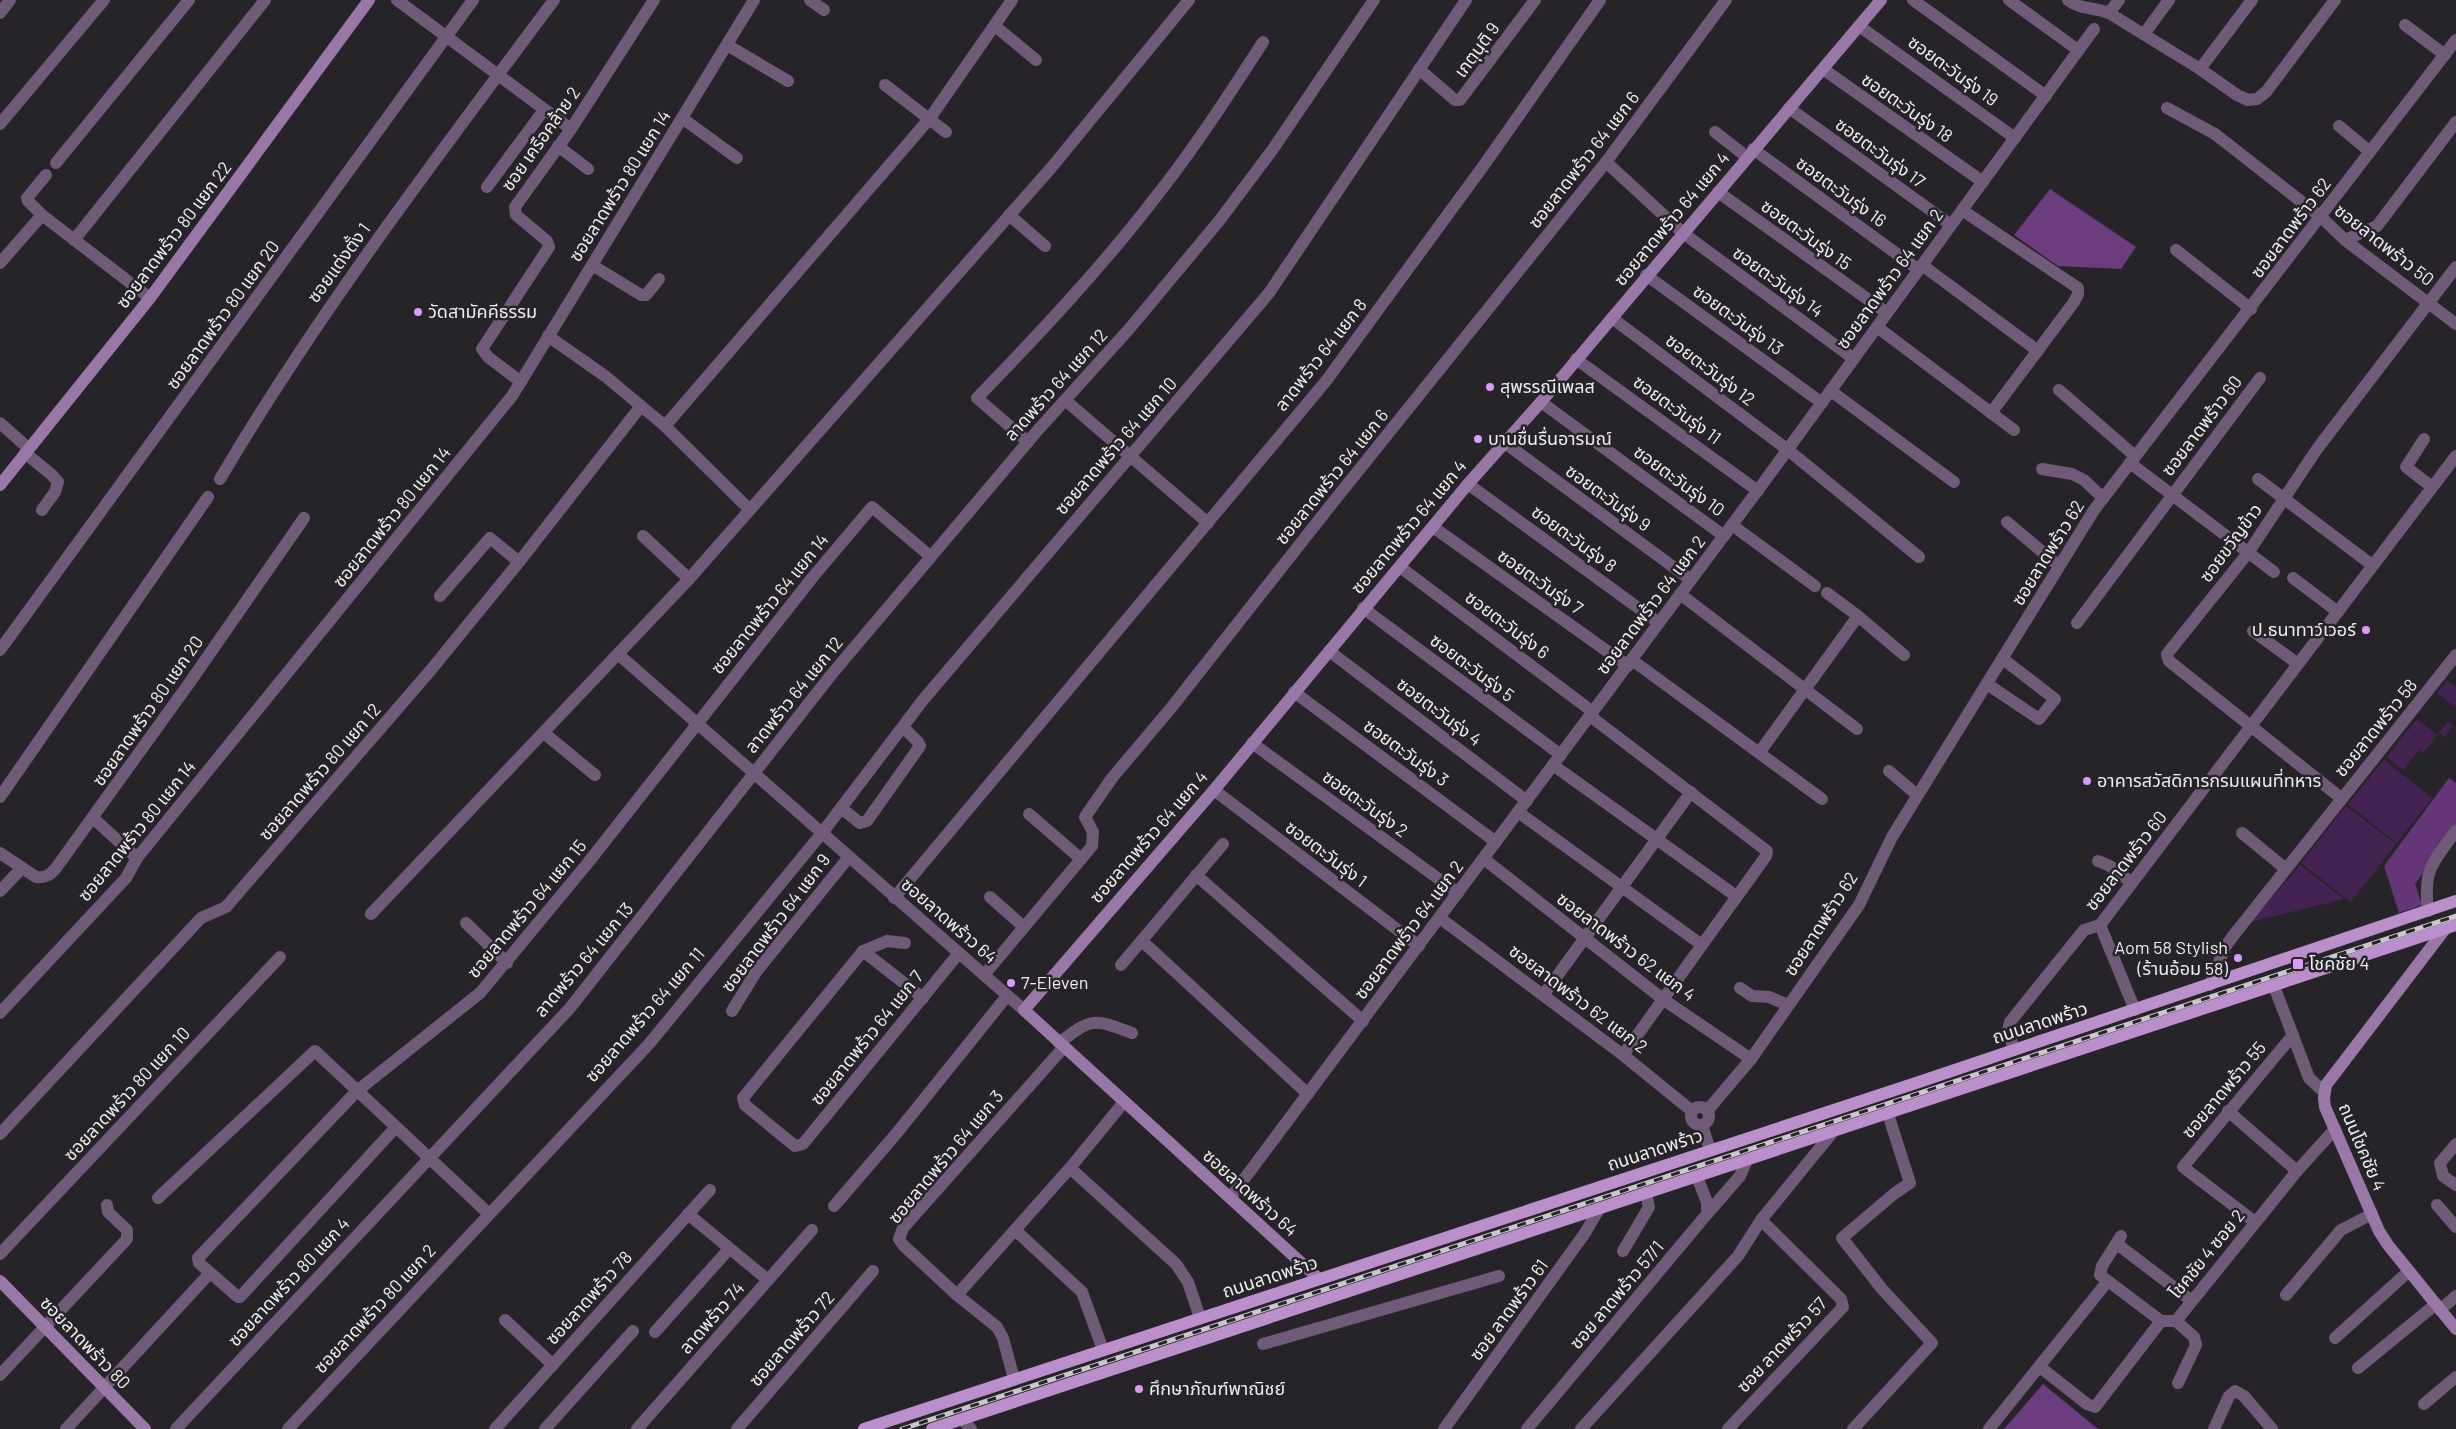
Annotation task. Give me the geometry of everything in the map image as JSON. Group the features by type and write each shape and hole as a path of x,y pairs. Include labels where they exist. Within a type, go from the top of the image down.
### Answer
{"main road":[{"name":"ถนนลาดพร้าว","path":"864,1429 2135,1010 2456,901"},
{"path":"932,1429 1832,1133 2450,927"},
{"path":"1883,1093 1888,1114"},
{"path":"1319,1279 1327,1298"}],"street":[{"path":"0,12 10,0"},
{"path":"0,124 104,0"},
{"path":"56,163 189,0"},
{"path":"74,240 265,0"},
{"name":"ซอยลาดพร้าว 80 แยก 22","path":"0,485 150,298 369,0"},
{"path":"397,0 570,129"},
{"name":"ซอยลาดพร้าว 80 แยก 20","path":"0,650 473,0"},
{"name":"ซอยแต่งตั้ง 1","path":"220,479 256,418 340,290 554,0"},
{"name":"ซอย เครือคล้าย 2","path":"521,382 488,358 482,349 549,247 547,241 524,223 514,212 515,206 570,129 654,0"},
{"name":"ซอยลาดพร้าว 80 แยก 14","path":"0,1014 126,878 137,858 456,466 521,382 754,0"},
{"path":"810,0 824,10"},
{"path":"665,426 930,118 1012,0"},
{"path":"371,914 689,579 1051,168 1189,0"},
{"name":"ซอยลาดพร้าว 64 แยก 10","path":"822,833 903,727 1130,455 1269,293 1466,0"},
{"name":"เกตุนุติ 9","path":"1419,68 1456,100 1464,97 1536,0"},
{"name":"ลาดพร้าว 64 แยก 8","path":"894,898 1326,381 1478,173 1600,0"},
{"name":"ซอยลาดพร้าว 64 แยก 6","path":"984,975 1092,846 1093,832 1085,817 1097,798 1171,708 1326,511 1606,162 1726,0"},
{"name":"ซอยลาดพร้าว 64 แยก 4","path":"1024,1010 1214,790 1363,608 1400,567 1468,484 1541,402 1646,275 1882,0"},
{"path":"1913,0 2046,96"},
{"path":"2009,0 2078,50"},
{"path":"2068,0 2077,7 2097,8 2109,13 2248,100 2257,99 2266,92 2335,0"},
{"path":"2109,13 2119,0"},
{"path":"2144,34 2169,0"},
{"path":"2200,69 2252,0"},
{"name":"ลาดพร้าว 64 แยก 12","path":"753,774 831,675 930,556 1028,442 1130,328 1219,221 1273,149 1372,3"},
{"path":"2405,25 2445,54"},
{"path":"995,26 1036,60"},
{"name":"ซอยตะวันรุ่ง 19","path":"1860,26 2015,138"},
{"name":"ซอยลาดพร้าว 64 แยก 2","path":"1230,1198 1758,491 2094,28"},
{"name":"ซอยลาดพร้าว 62","path":"1702,1125 1708,1120 1708,1111 1751,1059 1859,905 1892,837 2103,498 2251,309 2456,40"},
{"path":"1028,442 977,398 1050,321 1158,195 1212,120 1263,42"},
{"path":"727,45 788,81"},
{"name":"ซอยตะวันรุ่ง 18","path":"1823,69 1983,182"},
{"path":"885,85 946,132"},
{"name":"ซอยตะวันรุ่ง 17","path":"1789,108 1951,225"},
{"name":"ซอยลาดพร้าว 50","path":"2168,108 2216,134 2321,217 2345,240 2456,324"},
{"path":"487,187 544,110"},
{"path":"682,118 737,158"},
{"path":"2345,240 2377,226 2456,122"},
{"path":"2340,126 2370,151"},
{"name":"ซอยตะวันรุ่ง 16","path":"1715,132 1750,153 1908,263 1920,268 2038,351"},
{"path":"558,146 588,169"},
{"name":"ซอยตะวันรุ่ง 14","path":"1606,162 1683,232 1854,359"},
{"path":"46,175 28,198 28,201 42,215 150,298"},
{"name":"ซอยตะวันรุ่ง 15","path":"1718,192 1887,314"},
{"path":"1962,210 2078,288 2078,294 2074,302 1992,413"},
{"path":"0,263 42,215"},
{"path":"1010,215 1045,246"},
{"path":"2176,250 2251,309"},
{"path":"592,265 641,295 646,295 659,279"},
{"name":"ซอยขวัญข้าว","path":"2342,798 2166,658 2167,654 2248,553 2317,449 2456,266"},
{"name":"ซอยตะวันรุ่ง 13","path":"1646,275 1822,403"},
{"name":"ซอยตะวันรุ่ง 12","path":"1612,318 1788,450 1919,557"},
{"path":"1877,327 2014,430"},
{"path":"548,336 605,376 665,426 749,509"},
{"name":"ซอยตะวันรุ่ง 11","path":"1576,358 1758,491"},
{"name":"ซอยลาดพร้าว 60","path":"2077,623 2260,378"},
{"name":"ซอยลาดพร้าว 60","path":"2059,390 2172,494 2274,572"},
{"path":"1831,391 1954,482"},
{"path":"1065,400 1208,522"},
{"name":"ซอยตะวันรุ่ง 10","path":"1541,402 1728,530 1815,586"},
{"name":"ซอยลาดพร้าว 80 แยก 12","path":"0,1134 201,918 226,907 424,678 519,562 641,406"},
{"path":"0,423 58,482 55,492 42,510"},
{"path":"2424,439 2406,467 2432,487"},
{"name":"ซอยตะวันรุ่ง 9","path":"1505,443 1691,580"},
{"name":"ซอยลาดพร้าว 60","path":"2014,1050 2008,1030 2010,1022 2084,930 2100,925 2456,456"},
{"path":"2042,469 2072,474 2084,480 2103,498"},
{"path":"2258,479 2372,565"},
{"name":"ซอยตะวันรุ่ง 8","path":"1468,484 1659,623"},
{"path":"0,797 208,497"},
{"name":"ซอยลาดพร้าว 64 แยก 14","path":"697,723 812,578 872,508 930,556"},
{"name":"ซอยลาดพร้าว 80 แยก 20","path":"0,853 36,877 49,875 93,818 304,518"},
{"path":"2007,522 2059,566"},
{"name":"ซอยตะวันรุ่ง 7","path":"1433,527 1759,753 1822,799"},
{"path":"643,536 689,579"},
{"path":"440,596 490,538 519,562"},
{"name":"ซอยตะวันรุ่ง 6","path":"1400,567 1592,714 1767,852 1736,896"},
{"path":"2293,578 2338,612"},
{"path":"1826,593 1858,616 1904,655"},
{"path":"1680,594 1857,729"},
{"name":"ซอยตะวันรุ่ง 5","path":"1363,608 1656,839 1736,896"},
{"path":"1759,753 1806,691 1858,616"},
{"path":"2253,631 2298,664"},
{"name":"ซอยตะวันรุ่ง 4","path":"1329,650 1527,801"},
{"name":"ซอยลาดพร้าว 64","path":"618,654 1024,1010 1319,1279"},
{"name":"ซอยลาดพร้าว 58","path":"2210,985 2225,948 2456,655"},
{"path":"1987,684 2038,719 2055,699 2003,659"},
{"name":"ซอยตะวันรุ่ง 3","path":"1294,692 1496,842"},
{"name":"ซอยลาดพร้าว 64 แยก 15","path":"210,1274 199,1263 198,1258 358,1091 480,993 507,963 697,723"},
{"path":"841,808 860,823 867,821 920,746 903,727"},
{"path":"544,733 595,775"},
{"name":"ซอยตะวันรุ่ง 2","path":"1252,743 1458,893"},
{"path":"1890,771 1918,795"},
{"name":"ลาดพร้าว 64 แยก 13","path":"428,1158 570,1008 753,774"},
{"name":"ซอยตะวันรุ่ง 1","path":"1214,790 1418,946"},
{"path":"1544,994 1691,792"},
{"path":"1518,812 1702,945"},
{"path":"1029,814 1081,859"},
{"path":"93,818 137,858"},
{"path":"2428,911 2426,890 2428,874 2433,863 2456,831"},
{"name":"ซอยลาดพร้าว 64 แยก 11","path":"488,1213 649,1044 822,833"},
{"path":"2242,833 2286,869"},
{"path":"1121,965 1223,844"},
{"name":"ซอยลาดพร้าว 64 แยก 9","path":"732,1011 756,972 849,857"},
{"name":"ซอยลาดพร้าว 62 แยก 4","path":"1484,859 1664,1000 1751,1059"},
{"path":"2098,861 2110,866 2132,883"},
{"path":"0,891 22,868"},
{"path":"1196,875 1363,1021"},
{"path":"990,896 1024,927"},
{"path":"1623,1054 1664,1000 1736,896"},
{"name":"ซอยลาดพร้าว 62 แยก 2","path":"1440,918 1623,1054 1692,1111"},
{"path":"466,923 507,963"},
{"path":"2100,925 2135,1010"},
{"name":"ถนนโชคชัย 4","path":"2450,927 2326,1085 2324,1092 2325,1107 2372,1214 2388,1245 2456,1329"},
{"path":"905,943 887,941 863,951 923,998"},
{"path":"1142,941 1308,1094"},
{"name":"ซอยลาดพร้าว 64 แยก 7","path":"863,951 743,1098 745,1105 795,1146 803,1144 959,953"},
{"name":"ซอยลาดพร้าว 80 แยก 10","path":"0,1254 280,957"},
{"path":"2274,986 2309,1078 2324,1092"},
{"path":"1740,988 1752,996 1770,997 1788,1006"},
{"path":"834,1206 896,1134 1007,996"},
{"path":"1062,1045 1084,1024 1096,1022 1132,1033"},
{"name":"ซอยลาดพร้าว 55","path":"2255,1222 2184,1167 2228,1111 2293,1035"},
{"name":"ซอยลาดพร้าว 64 แยก 3","path":"1014,1379 1003,1338 997,1327 957,1295 903,1245 899,1239 903,1228 1062,1045"},
{"path":"158,1198 316,1051 488,1213"},
{"path":"957,1295 1070,1168 1124,1102"},
{"path":"1708,1111 1700,1107 1692,1111 1692,1120 1696,1124 1702,1125 1710,1150"},
{"path":"2228,1111 2297,1171"},
{"path":"1858,1427 1932,1343 1882,1289 1842,1238 1895,1193 1910,1183 1888,1114"},
{"path":"66,1429 210,1274 238,1297 243,1295 396,1127"},
{"name":"โชคชัย 4 ซอย 2","path":"2161,1321 2176,1321 2297,1171 2335,1129"},
{"path":"1582,1429 1738,1256 1761,1220 1832,1133"},
{"path":"2456,1144 2440,1163 2443,1176 2456,1184"},
{"name":"ซอยลาดพร้าว 80 แยก 4","path":"176,1429 428,1158"},
{"name":"ซอย ลาดพร้าว 57/1","path":"1527,1429 1740,1176 1747,1160"},
{"path":"1070,1168 1176,1264 1188,1282 1200,1318"},
{"path":"1697,1177 1707,1202 1707,1214"},
{"name":"ซอยลาดพร้าว 78","path":"495,1429 710,1190"},
{"path":"1623,1251 1649,1206 1646,1193"},
{"path":"0,1375 127,1239 127,1230 108,1212 107,1205"},
{"path":"2437,1205 2456,1226"},
{"name":"ซอย ลาดพร้าว 61","path":"1444,1429 1585,1234 1599,1209"},
{"name":"ซอยลาดพร้าว 80 แยก 2","path":"288,1429 488,1213"},
{"path":"688,1214 768,1280"},
{"path":"2286,1295 2341,1230 2372,1214"},
{"name":"ซอย ลาดพร้าว 57","path":"1728,1429 1843,1307 1841,1299 1761,1220"},
{"name":"ลาดพร้าว 74","path":"637,1429 812,1230"},
{"path":"1015,1230 1082,1292 1102,1350"},
{"path":"2040,1367 2087,1404 2095,1407 2161,1321 2100,1275 2100,1271 2119,1240 2192,1301"},
{"path":"655,1332 729,1249"},
{"name":"ซอยลาดพร้าว 72","path":"737,1429 873,1271"},
{"path":"2335,1338 2409,1271"},
{"path":"1263,1344 1498,1276"},
{"name":"ซอยลาดพร้าว 80","path":"0,1281 145,1429"},
{"path":"1989,1429 2108,1282"},
{"path":"2358,1368 2438,1307 2456,1296"},
{"path":"504,1320 553,1365"},
{"path":"2176,1321 2194,1337 2196,1345 2178,1383"},
{"path":"545,1429 633,1331"},
{"path":"2424,1404 2456,1377"},
{"path":"2214,1429 2229,1396 2235,1391 2244,1396 2272,1429"},
{"path":"962,1419 971,1429"}],"shaded area":[{"path":"2050,189 2136,247 2121,269 2058,266 2014,235"},
{"path":"2447,680 2456,687 2456,708 2437,693"},
{"path":"2417,719 2437,735 2448,721 2453,726 2445,737 2439,733 2423,753 2419,750 2403,770 2387,757"},
{"path":"2384,760 2432,798 2397,843 2348,804"},
{"path":"2449,778 2456,783 2456,828 2415,884 2422,905 2399,913 2384,866"},
{"path":"2346,806 2396,844 2351,902 2301,863"},
{"path":"2300,865 2344,899 2251,922"},
{"path":"2043,1384 2098,1429 2004,1429"}],"railway":[{"path":"902,1429 2456,916"}],"place":[{"name":"วัดสามัคคีธรรม","path":"418,312"},
{"name":"สุพรรณีเพลส","path":"1490,387"},
{"name":"บานชื่นรื่นอารมณ์","path":"1478,439"},
{"name":"ป.ธนาทาว์เวอร์","path":"2366,630"},
{"name":"อาคารสวัสดิการกรมแผนที่ทหาร","path":"2087,781"},
{"name":"Aom 58 Stylish (ร้านอ้อม 58)","path":"2238,958"},
{"name":"โชคชัย 4","path":"2298,964"},
{"name":"7-Eleven","path":"1011,983"},
{"name":"ศึกษาภัณฑ์พาณิชย์","path":"1139,1389"}]}
